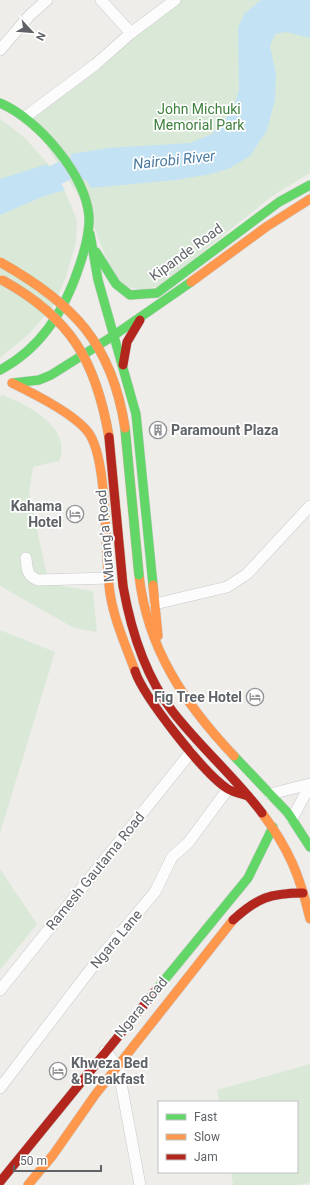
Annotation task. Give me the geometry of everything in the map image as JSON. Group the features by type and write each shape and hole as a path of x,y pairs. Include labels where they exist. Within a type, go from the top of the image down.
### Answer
{"main road":[{"path":"0,370 10,365 38,342 54,324 66,305 85,250 88,225 88,211 78,182 63,158 24,117 2,104"},
{"name":"Kipande Road","path":"92,243 116,284 130,295 157,293 279,202 310,185"},
{"name":"Kipande Road","path":"0,380 12,383 28,382 45,378 113,336 266,227 310,199"},
{"path":"88,225 98,280 136,414 159,652"},
{"path":"0,262 39,285 70,311 102,353 113,375 121,402 128,453 139,576 150,630 159,652 174,679 192,706 225,747 292,819 310,847"},
{"name":"Murang'a Road","path":"0,279 46,308 68,332 91,369 103,399 109,427 123,586 143,659 172,711 248,796 273,827 296,869 310,919"},
{"name":"Kipande Road","path":"123,366 127,342 143,315"},
{"name":"Murang'a Road","path":"12,383 30,392 76,420 90,434 100,461 109,578 116,618 136,675 156,706 190,752 228,790 248,796"},
{"name":"Ngara Road","path":"0,1182 105,1051 248,878 273,827"},
{"name":"Ngara Road","path":"28,1185 232,921 252,902 267,895 303,893"}],"street":[{"path":"0,50 30,14 47,0"},
{"path":"101,0 131,33"},
{"path":"24,117 90,68 131,33 175,0"},
{"path":"0,93 2,104"},
{"path":"155,604 227,587 247,574 310,506"},
{"path":"26,558 27,570 32,577 38,580 109,578"},
{"name":"Ramesh Gautama Road","path":"0,990 190,752"},
{"path":"270,794 310,784"},
{"path":"292,819 310,784"},
{"name":"Ngara Lane","path":"0,1088 97,961 155,892 172,857 188,842 228,790"},
{"path":"105,1051 118,1067 140,1185"}],"green space":[{"name":"John Michuki Memorial Park","path":"177,0 310,0 310,173 271,197 162,285 142,290 116,284 88,211 27,115"},
{"path":"0,119 24,137 58,175 77,220 76,242 66,277 54,305 29,334 0,358"},
{"path":"3,395 24,405 46,419 60,438 62,449 59,461 33,467 29,492 50,584 93,591 97,632 74,628 0,586 0,396"},
{"path":"0,630 55,652 0,833"},
{"path":"0,869 37,924 0,970"},
{"path":"310,1064 310,1183 300,1185 233,1185 231,1173 298,1173 298,1101 219,1101 217,1090"}],"water":[{"path":"261,0 310,0 310,38 286,32 275,34 270,46 276,74 275,100 267,130 250,156 230,168 211,174 176,180 91,188 70,154 109,148 190,143 212,134 233,111 239,89 238,28 244,14"},
{"path":"47,164 65,190 42,197 0,215 0,179"}],"waterway":[{"name":"Nairobi River","path":"0,202 70,168 86,170"}],"traffic: fast":[{"path":"0,103 15,111 29,122 44,135 57,150 79,183 86,200 89,216 89,228 84,252 68,296 60,311 40,338 28,350 15,361 0,370"},
{"path":"96,252 116,284 130,295 157,293 279,202 310,185"},
{"path":"90,234 98,280 136,414 153,585"},
{"path":"13,383 39,380 51,375 113,336 191,282"},
{"path":"125,428 139,575"},
{"path":"234,756 288,813 310,847"},
{"path":"157,989 248,878 273,827"}],"traffic: slow":[{"path":"191,282 266,227 310,199"},
{"path":"0,262 26,277 48,293 68,310 85,328 99,349 110,372 119,398 125,428"},
{"path":"2,280 46,310 63,326 76,344 88,364 96,386 104,410 109,437"},
{"path":"12,383 53,404 73,418 88,432 95,445 103,485 110,593 117,623 135,671"},
{"path":"139,575 143,602 150,627 159,650 171,673 199,716 234,756"},
{"path":"153,585 158,636"},
{"path":"262,813 286,851 298,876 310,919"},
{"path":"28,1185 53,1155 95,1095 233,920"}],"traffic: jam":[{"path":"123,365 127,342 140,320"},
{"path":"109,437 123,586"},
{"path":"123,586 130,620 140,652 154,683 163,698 195,738 241,787 262,813"},
{"path":"135,671 140,683 162,716 205,768 228,789 248,796"},
{"path":"233,920 249,906 265,898 282,894 303,893"},
{"path":"0,1182 157,989"}],"place":[{"name":"Paramount Plaza","path":"158,430"},
{"name":"Kahama Hotel","path":"75,514"},
{"name":"Fig Tree Hotel","path":"255,697"},
{"name":"Khweza Bed & Breakfast","path":"58,1071"}]}
